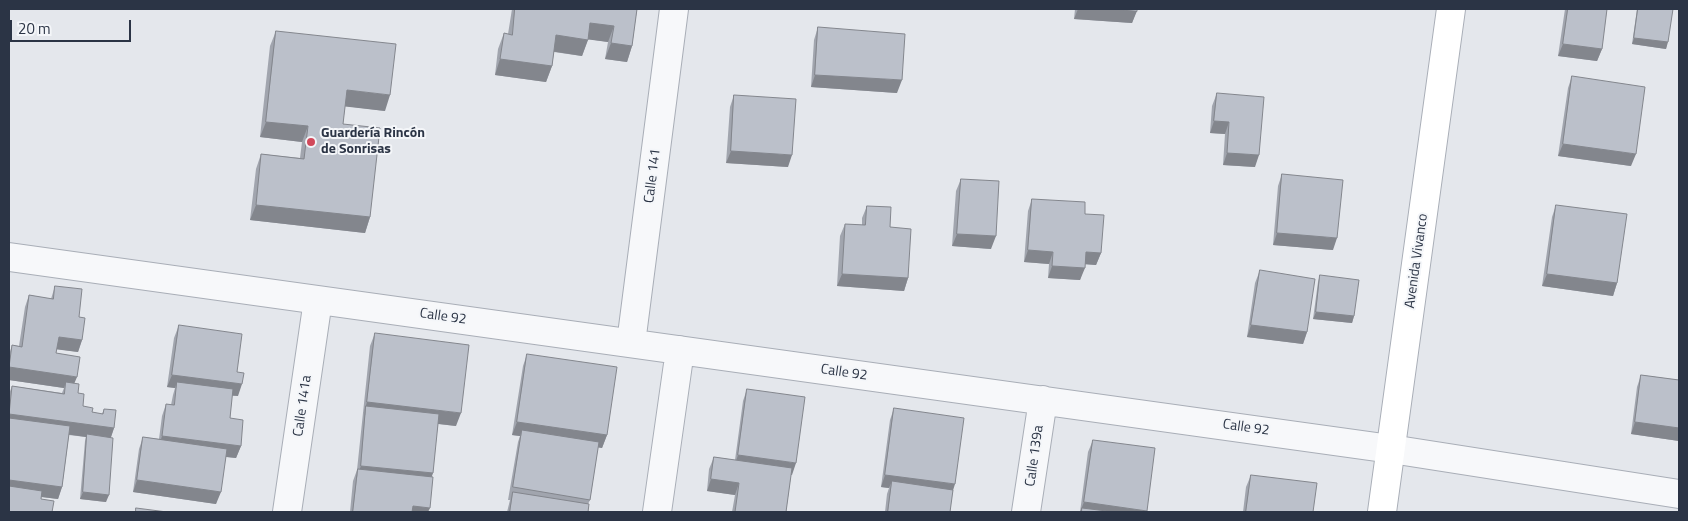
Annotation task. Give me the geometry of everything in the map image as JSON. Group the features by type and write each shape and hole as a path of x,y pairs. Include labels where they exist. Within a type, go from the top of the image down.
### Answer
{"main road":[{"name":"Avenida Vivanco","path":"1382,512 1451,9"}],"street":[{"name":"Calle 141","path":"632,343 674,9"},
{"name":"Calle 92","path":"9,257 1391,449 1679,494"},
{"name":"Calle 141a","path":"287,512 318,300"},
{"path":"657,512 680,350"},
{"name":"Calle 139a","path":"1026,512 1043,400"}],"building":[{"path":"515,9 637,9 632,46 611,43 614,26 590,23 588,40 556,35 552,66 500,59 504,33 512,35"},
{"path":"1110,9 1137,9 1137,11"},
{"path":"1568,9 1607,9 1602,49 1563,44"},
{"path":"1638,9 1673,9 1668,42 1634,38"},
{"path":"818,27 905,34 902,80 815,75"},
{"path":"276,31 396,44 390,95 347,90 343,124 380,128 370,217 256,205 261,154 304,159 308,126 266,122"},
{"path":"1572,76 1645,87 1636,154 1563,144"},
{"path":"1217,93 1264,97 1259,155 1227,153 1229,122 1214,121"},
{"path":"734,95 796,99 792,155 731,151"},
{"path":"1282,174 1343,180 1337,238 1277,233"},
{"path":"961,179 999,181 996,236 957,234"},
{"path":"1032,199 1085,202 1085,214 1104,215 1101,253 1086,252 1085,268 1052,266 1053,252 1028,250"},
{"path":"1556,205 1627,214 1617,283 1547,274"},
{"path":"867,206 891,207 890,227 911,229 908,278 842,274 845,224 865,225"},
{"path":"1260,270 1315,279 1307,332 1251,325"},
{"path":"1320,275 1359,280 1354,316 1316,312"},
{"path":"55,286 82,289 79,317 85,318 82,340 59,337 56,353 80,357 77,377 9,367 12,345 22,347 29,295 53,299"},
{"path":"179,325 242,334 237,372 244,373 242,384 172,375"},
{"path":"375,333 469,345 461,413 367,402"},
{"path":"527,354 617,367 607,435 517,422"},
{"path":"1641,375 1679,380 1679,428 1635,422"},
{"path":"66,382 79,384 78,393 84,394 83,406 93,408 92,412 103,414 104,409 116,410 114,428 9,414 12,386 64,394"},
{"path":"177,382 233,389 230,418 243,420 241,446 162,436 166,404 174,405"},
{"path":"747,389 805,397 796,463 738,455"},
{"path":"366,406 439,414 433,473 361,466"},
{"path":"894,408 964,418 955,484 885,475"},
{"path":"9,418 70,426 62,487 9,480"},
{"path":"522,430 599,442 590,500 513,487"},
{"path":"87,434 113,438 109,495 83,492"},
{"path":"143,437 227,449 221,492 137,480"},
{"path":"1093,440 1155,448 1147,511 1084,502"},
{"path":"714,457 792,468 786,512 735,512 739,483 711,479"},
{"path":"358,469 433,477 430,508 413,506 412,512 353,512"},
{"path":"1251,475 1317,483 1313,512 1246,512"},
{"path":"892,481 953,490 950,512 888,512"},
{"path":"9,486 42,491 41,499 54,501 52,512 9,512"},
{"path":"513,492 589,504 588,512 510,512"},
{"path":"136,508 167,512 136,512"},
{"path":"1082,508 1115,512 1082,512"}],"place":[{"name":"Guardería Rincón de Sonrisas","path":"311,142"}]}
